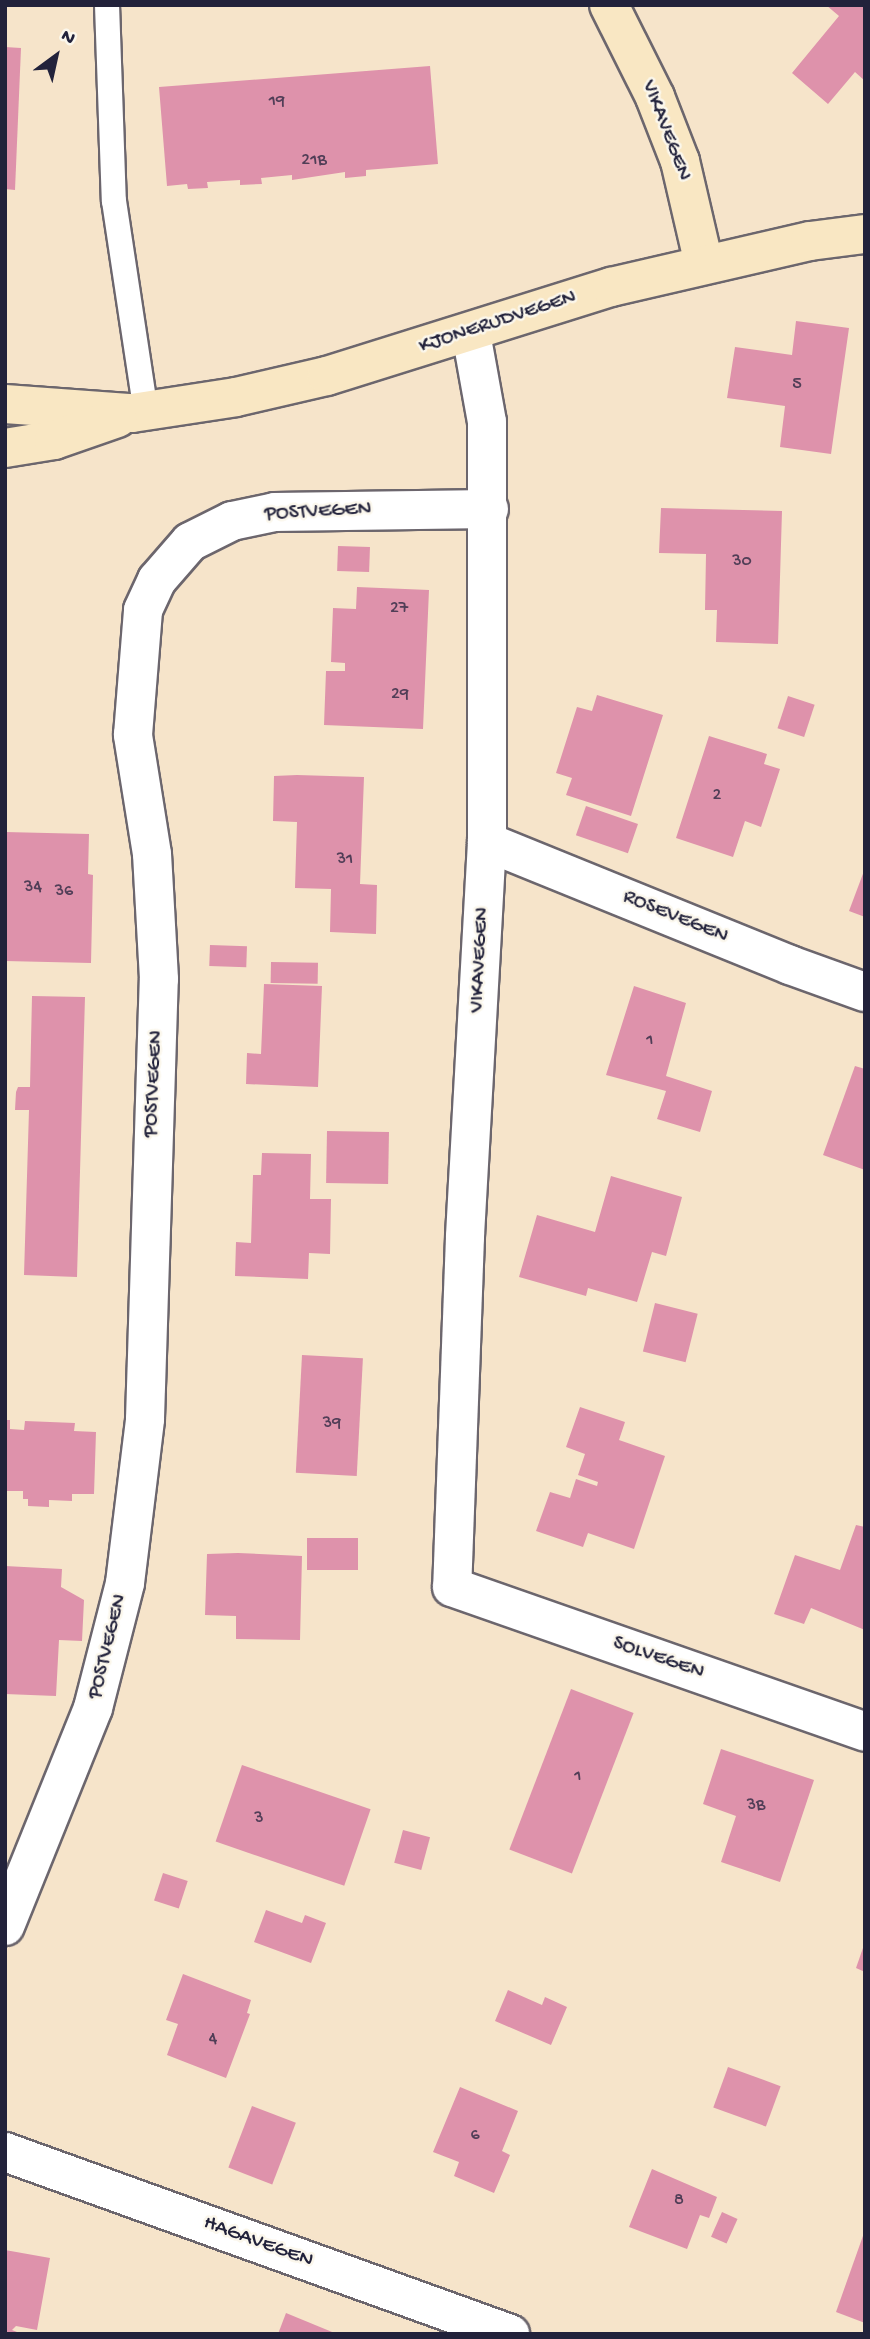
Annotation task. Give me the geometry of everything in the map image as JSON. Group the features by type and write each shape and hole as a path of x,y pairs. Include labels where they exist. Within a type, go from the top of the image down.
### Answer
{"main road":[{"name":"VIKAVEGEN","path":"609,5 655,97 680,161 704,264"},
{"name":"KJONERUDVEGEN","path":"5,448 54,440 139,412 236,397 327,376 611,287 810,241 865,234"},
{"name":"KJONERUDVEGEN","path":"5,404 139,412"}],"street":[{"name":"VIKAVEGEN","path":"452,1587 465,1251 487,842 487,422 471,333"},
{"name":"POSTVEGEN","path":"5,1926 93,1707 125,1583 145,1419 159,979 152,854 133,735 143,610 157,580 190,541 232,522 275,512 489,509"},
{"name":"ROSEVEGEN","path":"487,842 790,965 865,992"},
{"name":"SOLVEGEN","path":"452,1587 865,1732"},
{"name":"HAGAVEGEN","path":"5,2152 510,2334"}],"lane":[{"path":"107,5 114,201 139,412"}],"building":[{"path":"826,5 865,5 865,81 855,72 828,104 792,73 839,16"},
{"path":"5,47 21,48 15,190 5,189"},
{"path":"430,66 438,164 366,170 366,176 345,178 345,172 292,180 292,175 261,178 262,184 240,185 240,180 207,182 208,188 188,189 187,184 167,186 159,87"},
{"path":"796,321 849,328 831,454 780,447 785,406 727,398 735,347 792,355"},
{"path":"661,508 782,511 778,644 716,642 717,610 705,610 706,554 659,553"},
{"path":"338,546 370,547 369,572 337,571"},
{"path":"357,587 429,590 423,729 324,725 326,671 345,671 345,663 331,662 333,608 356,609"},
{"path":"597,695 663,715 631,816 566,795 572,778 556,773 577,707 592,711"},
{"path":"788,696 815,705 804,737 777,728"},
{"path":"709,736 767,754 764,764 780,769 761,827 745,821 733,857 676,838"},
{"path":"274,776 364,777 360,884 377,885 376,934 330,932 331,889 295,888 297,822 273,821"},
{"path":"586,806 638,824 628,853 576,835"},
{"path":"5,832 89,834 88,874 93,875 91,963 5,961"},
{"path":"865,871 865,917 849,911"},
{"path":"210,945 247,946 246,967 209,966"},
{"path":"271,962 318,963 318,984 271,983"},
{"path":"264,984 322,986 318,1087 246,1084 247,1053 261,1054"},
{"path":"634,986 686,1003 666,1076 712,1091 700,1132 657,1119 666,1091 606,1075"},
{"path":"32,996 85,997 77,1277 24,1275 29,1110 15,1110 18,1087 30,1087"},
{"path":"855,1066 865,1069 865,1170 823,1155"},
{"path":"327,1131 389,1132 388,1184 326,1183"},
{"path":"262,1153 311,1154 310,1199 331,1199 330,1254 309,1253 308,1279 235,1276 236,1242 251,1243 253,1175 261,1175"},
{"path":"611,1176 682,1197 666,1256 652,1252 637,1302 588,1288 586,1296 519,1277 537,1215 595,1232"},
{"path":"655,1303 698,1314 686,1362 643,1352"},
{"path":"302,1355 363,1358 357,1476 296,1473"},
{"path":"580,1407 625,1422 619,1440 665,1456 634,1549 588,1533 583,1547 536,1531 550,1492 570,1498 576,1479 597,1486 598,1482 578,1475 585,1454 566,1447"},
{"path":"5,1420 10,1420 10,1429 24,1430 25,1421 75,1423 74,1431 96,1432 94,1494 72,1494 72,1501 49,1500 49,1507 28,1506 28,1499 23,1499 23,1491 5,1491"},
{"path":"856,1525 865,1527 865,1630 811,1608 804,1624 774,1614 795,1555 840,1570"},
{"path":"307,1538 358,1538 358,1570 307,1570"},
{"path":"207,1554 302,1556 300,1640 236,1639 236,1616 205,1615"},
{"path":"5,1566 62,1569 61,1587 84,1600 82,1641 59,1640 56,1696 5,1694"},
{"path":"571,1689 634,1713 572,1874 509,1850"},
{"path":"721,1749 814,1780 780,1882 721,1862 736,1816 703,1804"},
{"path":"242,1765 371,1809 344,1886 216,1842"},
{"path":"403,1830 430,1837 421,1870 394,1863"},
{"path":"163,1873 188,1881 179,1909 154,1901"},
{"path":"266,1910 302,1923 305,1915 326,1923 311,1963 254,1942"},
{"path":"865,1945 865,1972 856,1968"},
{"path":"183,1974 251,2000 247,2013 250,2014 226,2078 167,2055 178,2024 166,2020"},
{"path":"508,1990 542,2005 545,1997 567,2007 551,2045 495,2021"},
{"path":"728,2067 781,2086 766,2127 713,2107"},
{"path":"460,2087 518,2111 502,2151 510,2155 494,2193 454,2176 459,2162 433,2152"},
{"path":"252,2106 296,2123 272,2184 228,2168"},
{"path":"652,2169 717,2197 709,2218 700,2215 687,2249 629,2227"},
{"path":"722,2212 738,2219 727,2244 711,2237"},
{"path":"865,2233 865,2323 836,2312"},
{"path":"5,2250 50,2258 37,2330 16,2326 12,2330 22,2334 5,2334"},
{"path":"286,2313 337,2334 278,2334"}]}
